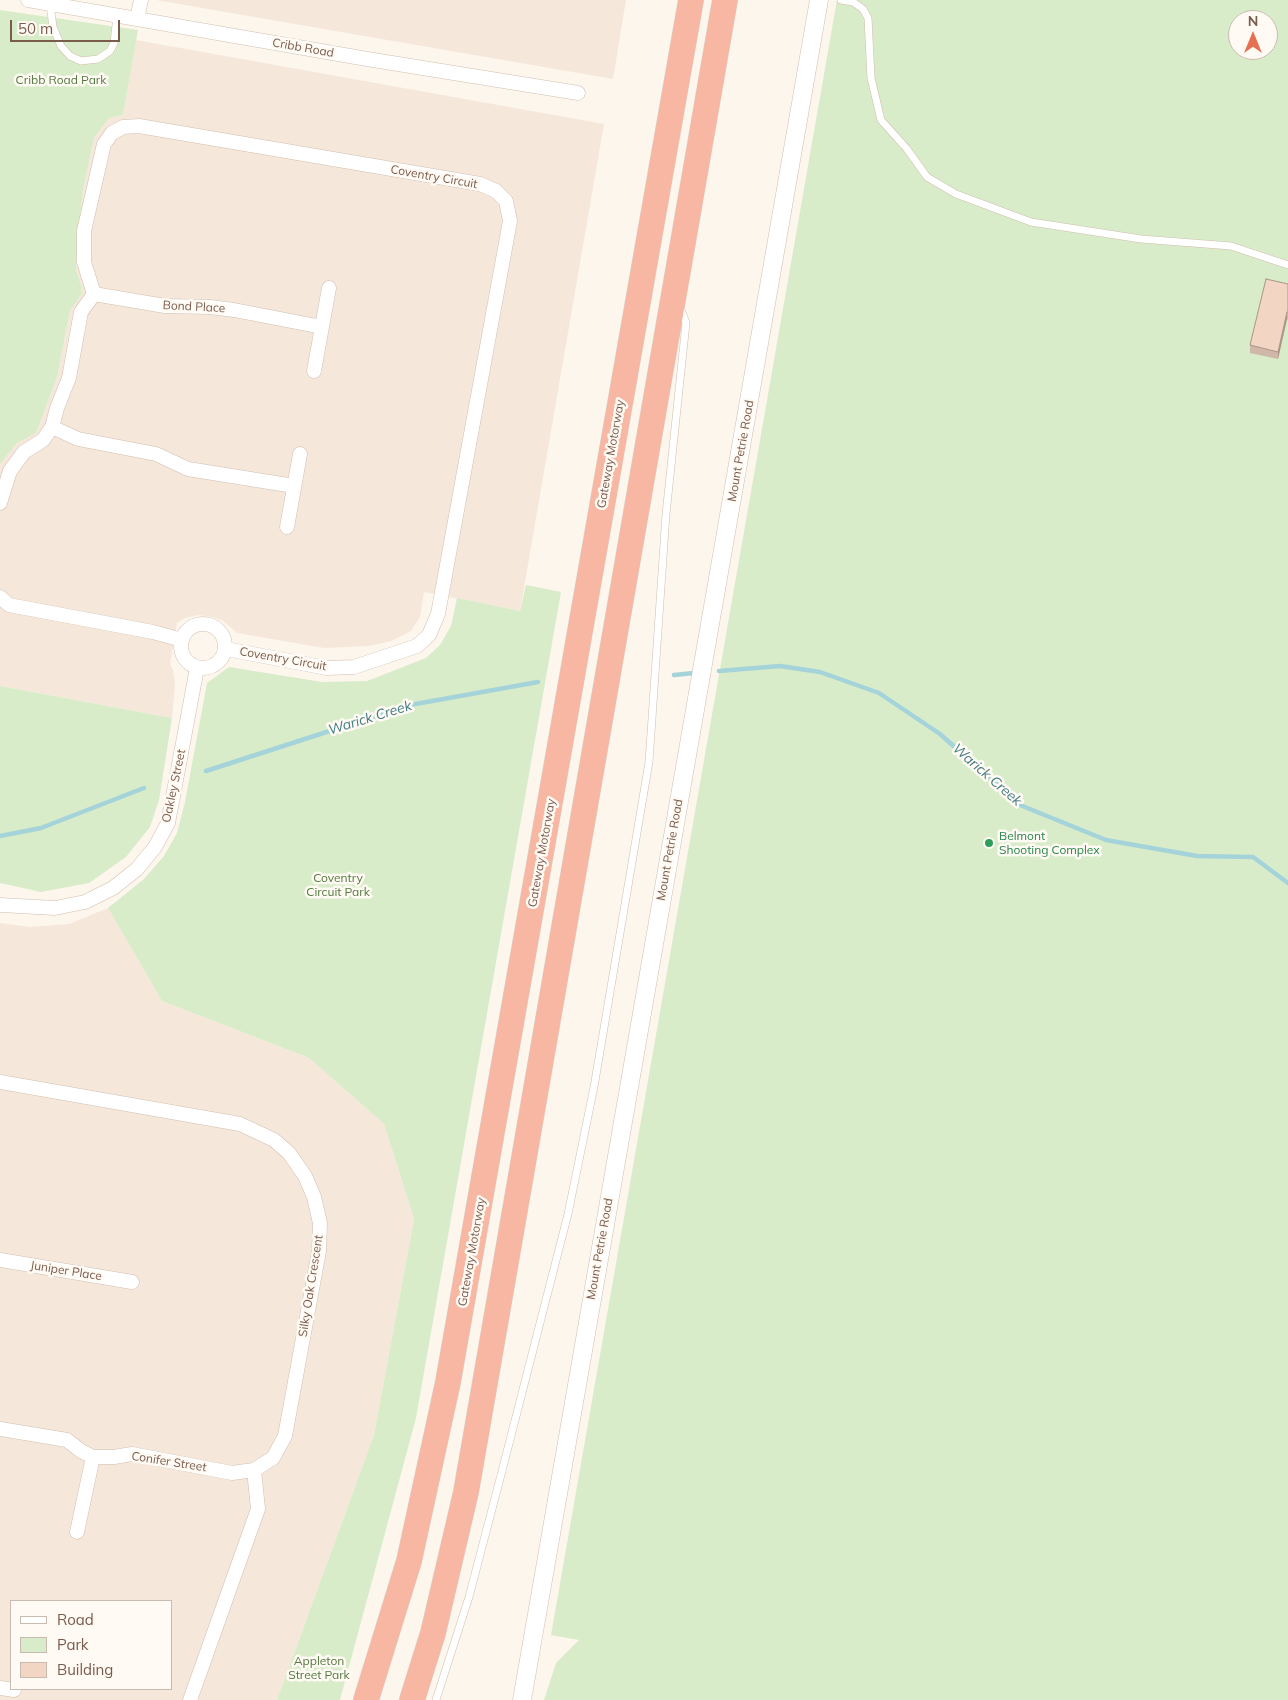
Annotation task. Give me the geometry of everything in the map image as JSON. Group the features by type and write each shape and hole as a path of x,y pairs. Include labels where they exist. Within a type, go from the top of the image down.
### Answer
{"highway":[{"name":"Gateway Motorway","path":"366,1700 409,1561 448,1382 691,0"},
{"path":"412,1700 433,1634 468,1483 673,290 725,0"}],"street":[{"name":"Cribb Road","path":"28,0 367,60 578,93"},
{"path":"138,19 141,0"},
{"name":"Mount Petrie Road","path":"522,1700 819,0"},
{"name":"Coventry Circuit","path":"94,294 84,262 84,231 104,144 112,133 123,127 139,126 480,184 496,191 506,201 510,221 438,614 429,635 417,646 354,667 327,668 226,649"},
{"path":"314,371 329,288"},
{"path":"0,503 10,470 24,452 43,440 52,427 69,378 82,312 94,294"},
{"name":"Bond Place","path":"94,294 165,306 210,307 234,310 322,327"},
{"path":"52,427 78,439 156,454 188,469 294,486"},
{"path":"287,526 300,454"},
{"path":"0,597 9,605 153,632 182,640"},
{"path":"208,624 222,633 226,649 222,658 215,665 197,668 189,664 184,657 182,640 192,627 208,624"},
{"name":"Oakley Street","path":"0,905 55,908 84,902 112,888 137,869 155,847 168,823 197,668"},
{"name":"Silky Oak Crescent","path":"0,1082 240,1124 274,1140 289,1153 305,1176 314,1197 320,1223 315,1270 285,1436 273,1458 254,1470"},
{"name":"Juniper Place","path":"0,1260 132,1282"},
{"path":"0,1429 67,1440 93,1457 77,1532"},
{"name":"Conifer Street","path":"93,1457 114,1457 132,1454 232,1473 254,1470"},
{"path":"190,1700 258,1509 254,1470"}],"lane":[{"path":"841,0 853,2 863,9 868,18 870,78 881,120 907,149 926,177 948,190 1031,222 1141,239 1231,246 1288,266"},
{"path":"50,4 54,27 61,46 70,56 81,61 94,60 110,52 114,43 117,16"},
{"path":"436,1700 468,1598 568,1214 594,1087 641,815 652,738 663,552 686,323 673,290"}],"shaded area":[{"path":"156,0 626,0 613,79"},
{"path":"136,40 604,124 520,611 424,592 420,617 411,631 391,641 370,646 324,648 237,633 222,620 212,617 199,615 185,618 177,623 170,664 173,670 175,685 172,718 0,686 0,464 17,443 36,433 57,377 70,311 81,295 81,285 76,270 78,236 83,190 94,138 109,118 123,115"},
{"path":"108,908 162,1001 309,1058 384,1124 414,1219 374,1435 277,1700 0,1700 0,923 30,927 69,924"}],"green space":[{"name":"Belmont Shooting Complex","path":"837,0 1288,0 1288,1700 544,1700 556,1663 579,1640 551,1635"},
{"name":"Cribb Road Park","path":"0,10 138,30 123,115 109,118 94,138 83,190 78,236 76,270 81,285 81,295 70,311 57,377 36,433 17,443 0,464"},
{"name":"Coventry Circuit Park","path":"526,585 561,592 416,1418 340,1700 277,1700 374,1435 414,1219 384,1124 309,1058 162,1001 108,908 144,879 164,856 177,833 185,802 207,683 229,667 322,682 367,681 426,658 440,645 451,626 457,598 520,611"},
{"path":"0,686 172,718 159,800 150,827 126,857 89,883 41,892 0,883"}],"building":[{"path":"1266,279 1288,284 1288,312 1278,352 1250,345"}],"waterway":[{"name":"Warick Creek","path":"719,671 780,666 820,672 879,693 940,734 1020,805 1106,840 1197,856 1253,857 1288,883"},
{"name":"Warick Creek","path":"674,675 694,673"},
{"name":"Warick Creek","path":"206,771 410,705 538,682"},
{"name":"Warick Creek","path":"0,836 41,828 144,788"}],"place":[{"name":"Belmont Shooting Complex","path":"989,843"}],"park label":[{"name":"Appleton Street Park","path":"319,1668"}]}
